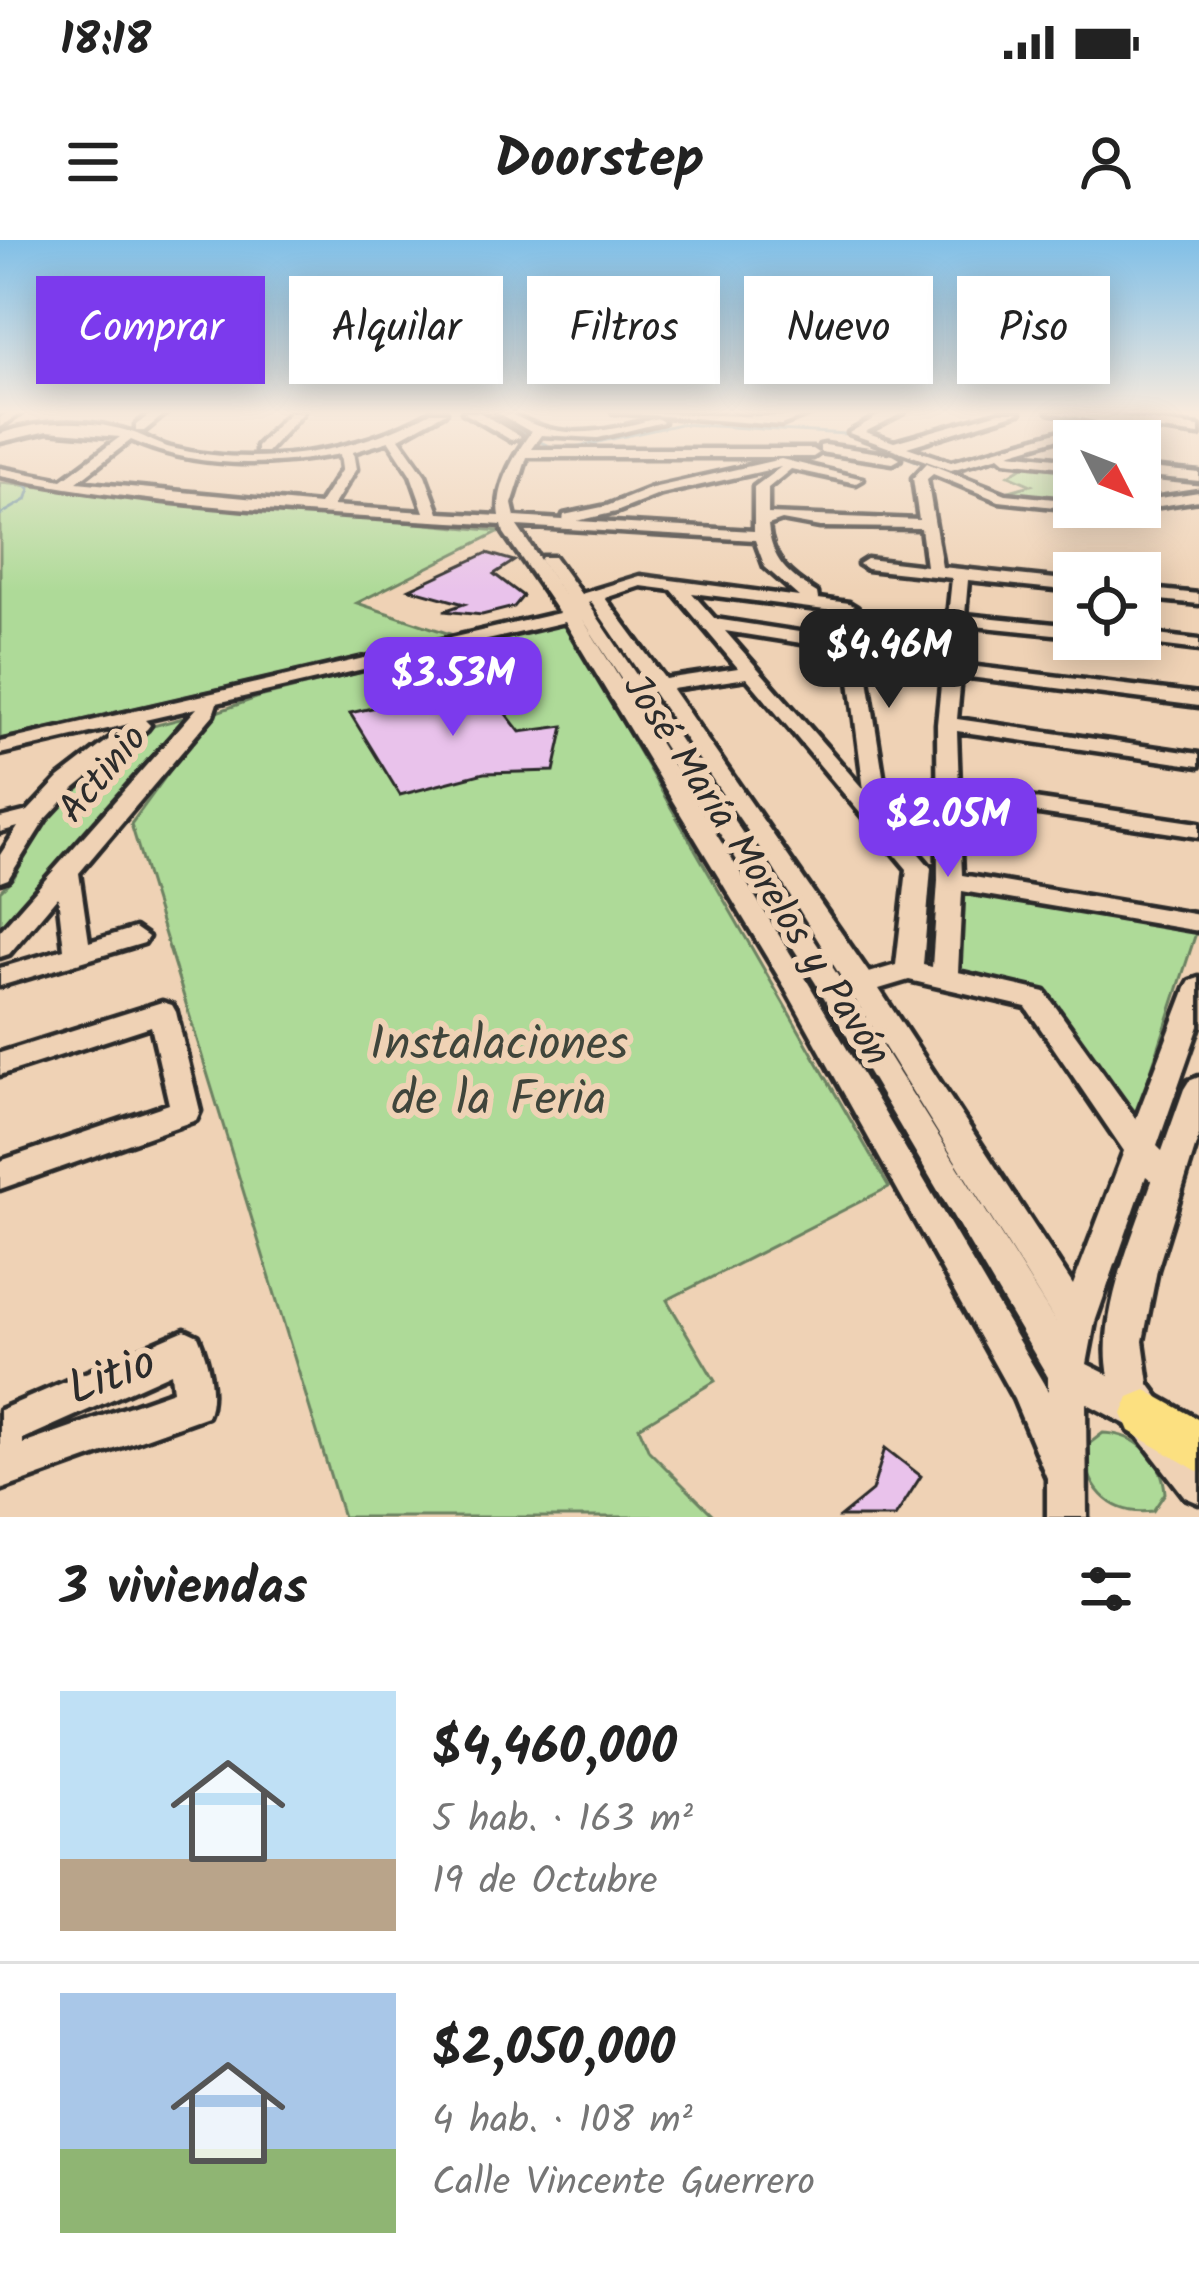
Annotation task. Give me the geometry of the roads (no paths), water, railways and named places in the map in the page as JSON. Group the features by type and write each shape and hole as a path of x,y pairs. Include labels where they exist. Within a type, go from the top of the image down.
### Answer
{"main road":[{"path":"1146,1414 1199,1448"}],"street":[{"path":"0,472 65,485 521,525 761,528 782,515"},
{"path":"65,485 82,472"},
{"path":"323,509 347,472"},
{"path":"416,472 434,518"},
{"path":"519,472 505,505 521,525"},
{"path":"521,525 611,509 696,472"},
{"path":"657,491 744,472"},
{"path":"782,472 761,487 764,559 781,579 823,604"},
{"path":"835,472 856,479"},
{"path":"930,472 920,478 935,571"},
{"path":"945,472 967,487 1004,498 1053,503"},
{"path":"1161,473 1199,477"},
{"path":"1161,502 1199,496"},
{"path":"761,500 782,515 820,523 927,524"},
{"name":"José María Morelos y Pavón","path":"521,525 824,975 1067,1373"},
{"path":"867,564 1053,584"},
{"path":"944,979 950,881 947,724 961,574"},
{"path":"0,748 245,695 577,606 620,584 676,584 849,608 850,645 879,820"},
{"path":"676,584 919,868 909,971"},
{"path":"1161,595 1199,599"},
{"path":"577,606 661,685 862,985 1077,1322"},
{"name":"José María Morelos y Pavón","path":"577,606 1027,1387 1067,1478"},
{"path":"956,619 1053,629"},
{"path":"710,623 850,645"},
{"path":"1161,640 1199,645"},
{"path":"951,669 1199,700"},
{"path":"661,685 752,673"},
{"path":"0,760 207,704"},
{"name":"Actinio","path":"0,948 68,875 207,704"},
{"path":"947,724 1199,760"},
{"path":"0,874 36,816 67,784 140,725"},
{"path":"60,745 67,784"},
{"path":"948,793 1199,830"},
{"path":"0,825 36,816"},
{"path":"68,875 78,954"},
{"path":"950,881 1199,923"},
{"path":"0,977 135,937"},
{"path":"862,985 909,971 1035,999 1139,1148 1171,1179"},
{"path":"1067,1517 1067,1373 1077,1322 1199,988"},
{"path":"0,1064 162,1012 184,1111 0,1175"},
{"path":"1199,1089 1125,1324 1124,1369 1146,1414 1199,1483"},
{"name":"Litio","path":"185,1348 194,1403 4,1471 2,1429 124,1375 185,1348"},
{"path":"1067,1373 1146,1414"}],"waterway":[{"path":"0,475 19,479 30,489 26,500 0,515"},
{"path":"1161,498 1199,492"}],"park label":[{"name":"Instalaciones de la Feria","path":"499,1074"}]}
